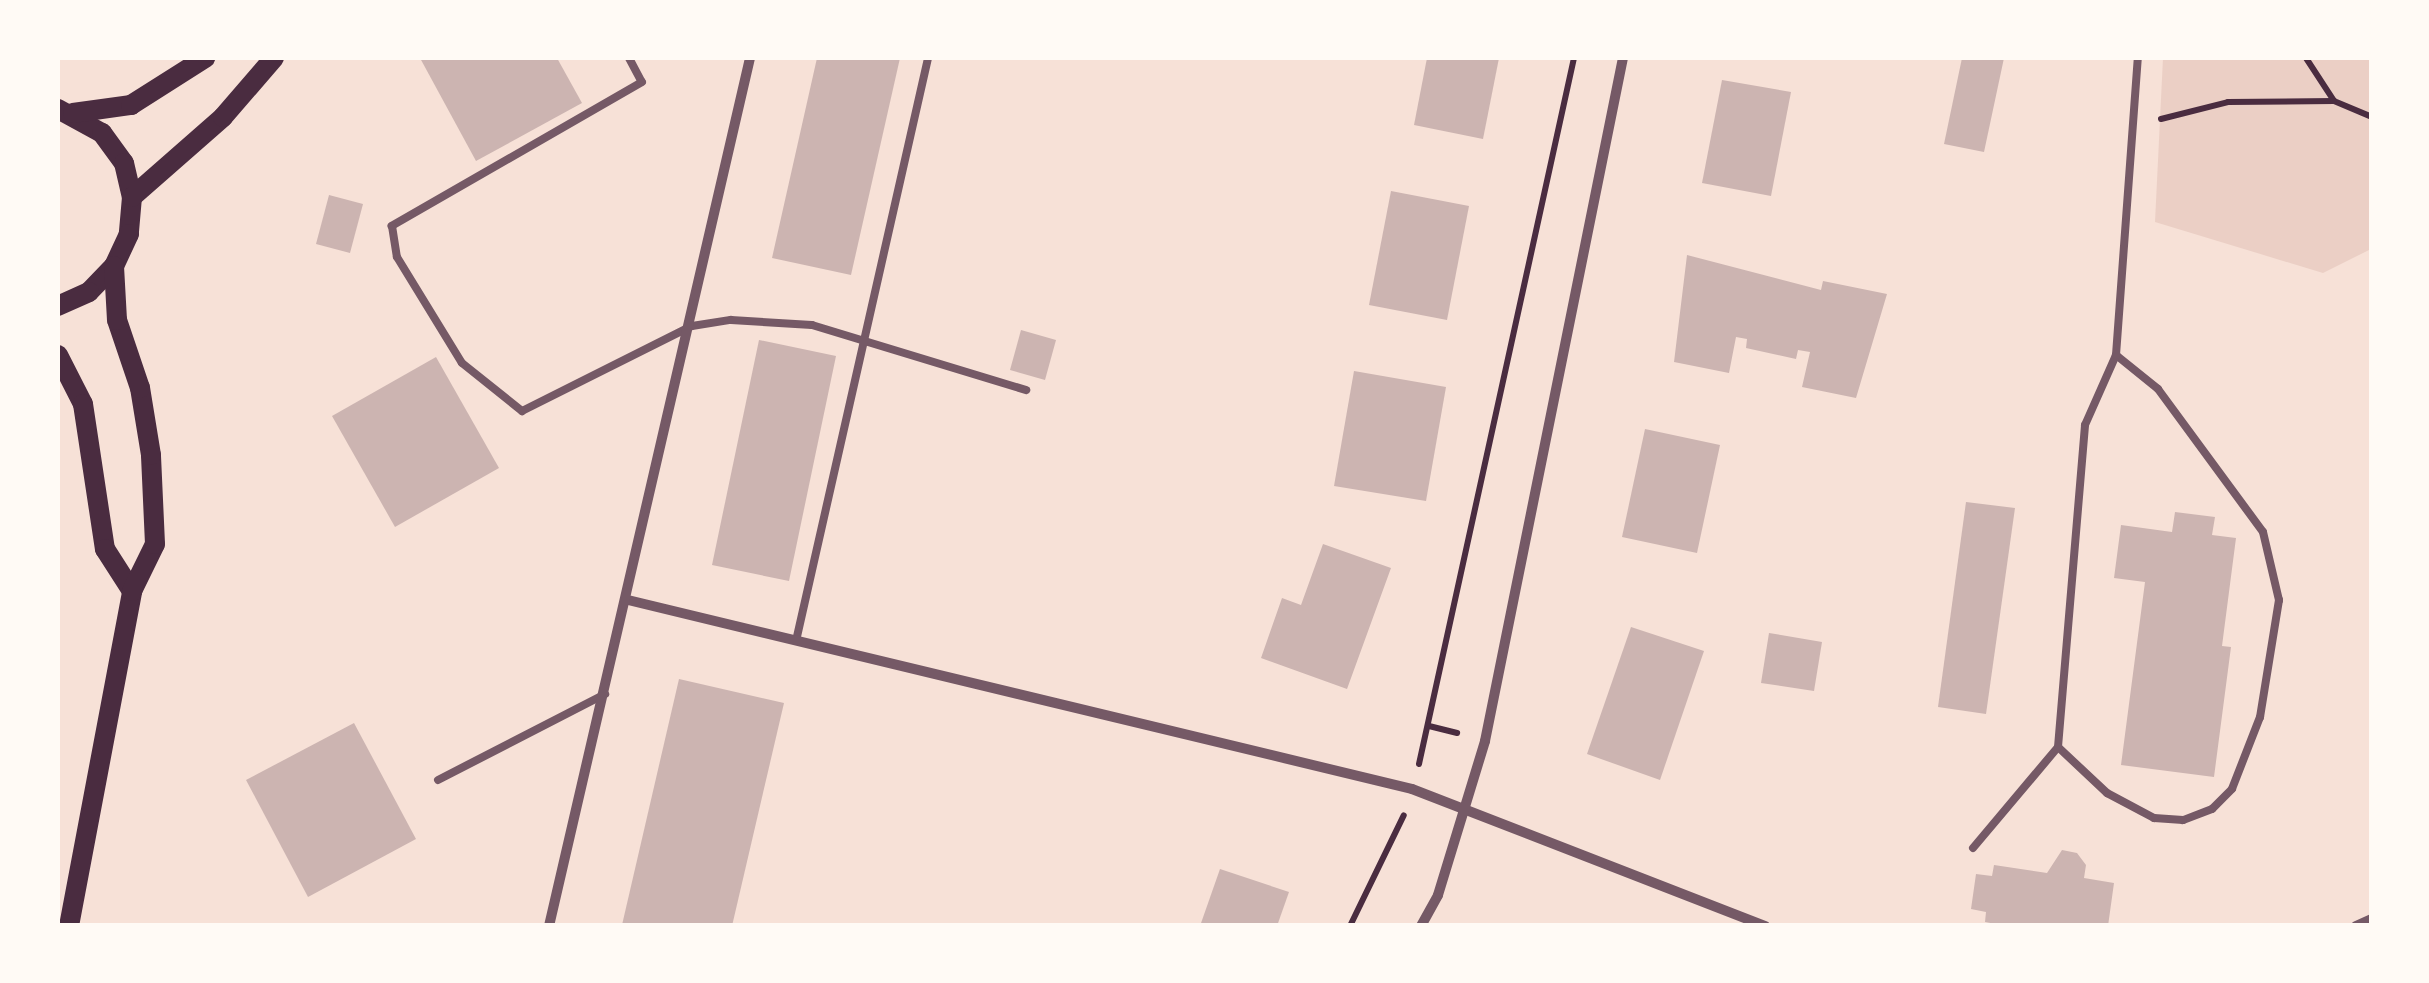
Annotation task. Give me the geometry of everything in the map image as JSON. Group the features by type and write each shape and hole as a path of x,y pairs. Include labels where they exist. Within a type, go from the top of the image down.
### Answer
{"main road":[{"path":"65,111 132,105 205,58"},
{"path":"132,198 223,117 274,58"},
{"path":"58,306 89,292 114,266 129,234 132,198 113,148 65,111"},
{"path":"69,926 132,592 155,544 150,454 140,388 117,320 114,266"},
{"path":"58,355 83,404 105,549 132,592"}],"street":[{"path":"549,926 692,326 750,58"},
{"path":"1421,926 1467,812 1624,58"},
{"path":"628,600 1412,789 1765,926"},
{"path":"2356,926 2372,919"}],"lane":[{"path":"629,58 642,82 392,226 397,258 462,363 522,411 692,326 731,320 812,325 1026,390"},
{"path":"796,641 928,58"},
{"path":"1973,848 2058,747 2086,425 2116,355 2138,58"},
{"path":"2058,747 2108,793 2154,818 2183,820 2212,809 2232,789 2260,718 2279,600 2263,532 2158,389 2116,355"},
{"path":"438,780 605,694"}],"path":[{"path":"1350,926 1395,842 1412,789 1574,58"},
{"path":"2306,58 2334,102"},
{"path":"2135,126 2228,102 2334,102 2372,117"}],"shaded area":[{"path":"2163,58 2371,58 2371,249 2323,273 2155,222"}],"building":[{"path":"420,58 557,58 582,103 476,161"},
{"path":"817,58 900,58 851,275 772,258"},
{"path":"1427,58 1499,58 1483,139 1414,125"},
{"path":"1962,58 2004,58 1984,152 1944,144"},
{"path":"1722,80 1791,92 1771,196 1702,183"},
{"path":"1391,191 1469,206 1447,320 1369,305"},
{"path":"329,195 363,204 350,253 316,244"},
{"path":"1687,255 1821,290 1823,281 1887,294 1856,398 1802,387 1810,352 1798,350 1796,359 1746,348 1747,339 1736,337 1729,373 1674,362"},
{"path":"1021,330 1056,340 1045,380 1010,370"},
{"path":"759,340 836,356 789,581 712,565"},
{"path":"436,357 499,468 395,527 332,416"},
{"path":"1354,371 1446,387 1426,501 1334,486"},
{"path":"1645,429 1720,445 1697,553 1622,537"},
{"path":"1966,502 2015,508 1986,714 1938,707"},
{"path":"2175,512 2215,517 2212,535 2236,538 2222,646 2231,647 2214,777 2121,765 2145,582 2114,578 2121,525 2172,532"},
{"path":"1323,544 1391,568 1347,689 1261,658 1282,598 1301,605"},
{"path":"1631,627 1704,651 1660,780 1587,754"},
{"path":"1769,633 1822,642 1814,691 1761,683"},
{"path":"679,679 784,703 732,926 622,925"},
{"path":"354,723 416,839 308,897 246,780"},
{"path":"2062,850 2077,853 2086,865 2084,878 2114,883 2108,926 2007,926 1985,922 1986,912 1971,909 1976,874 1992,876 1994,865 2047,873"},
{"path":"1220,869 1289,892 1277,926 1200,926"}]}
